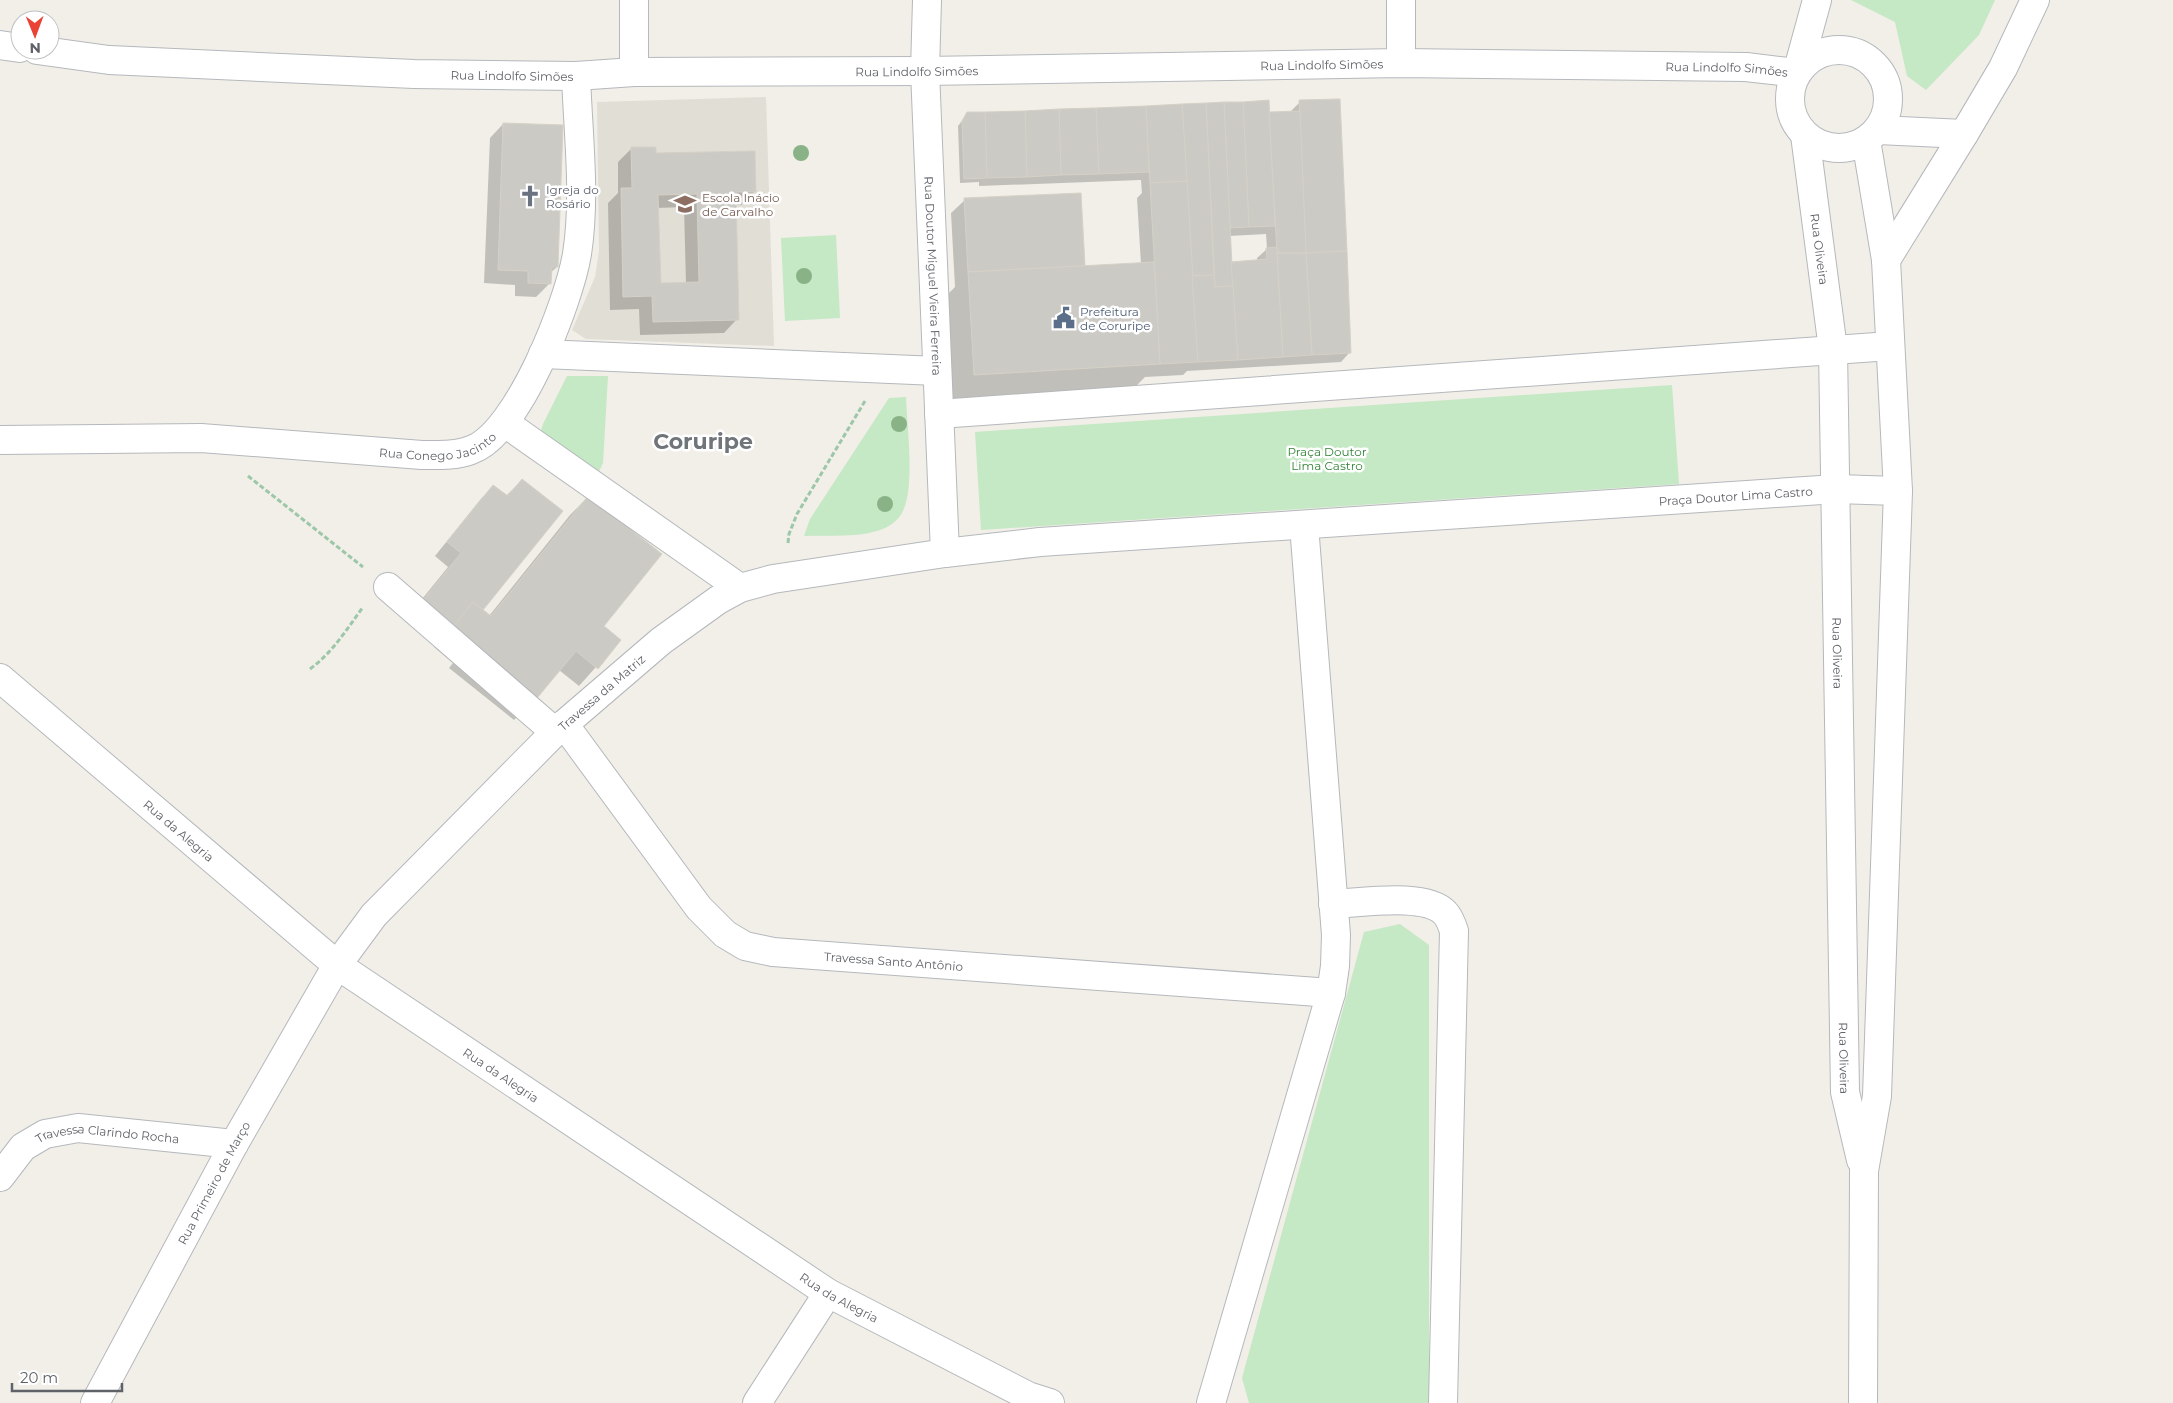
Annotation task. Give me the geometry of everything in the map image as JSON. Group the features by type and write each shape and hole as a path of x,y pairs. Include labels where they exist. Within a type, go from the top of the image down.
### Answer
{"street":[{"path":"634,0 634,72"},
{"name":"Rua Doutor Miguel Vieira Ferreira","path":"927,0 925,71 945,553"},
{"path":"1400,0 1401,63"},
{"path":"1797,73 1808,61 1822,53 1837,49 1854,52 1868,59 1879,70 1886,84 1889,100 1886,116 1872,135 1852,146 1836,148 1820,144 1806,135 1796,122 1790,106 1791,89 1817,0"},
{"path":"1886,260 2003,68 2036,0"},
{"name":"Rua Lindolfo Simões","path":"60,53 119,60 414,74 576,76 634,72 925,71 1401,63 1746,68 1797,73"},
{"name":"Rua Conego Jacinto","path":"0,440 201,438 422,455 447,455 472,450 490,439 505,423 542,354 570,283 576,255 580,198 576,76"},
{"path":"1872,135 1964,134"},
{"name":"Rua Oliveira","path":"1806,135 1833,349 1844,1092 1864,1171"},
{"name":"Rua Oliveira","path":"1862,1403 1864,1171 1877,1096 1898,490 1886,260 1872,135"},
{"path":"939,414 1890,346"},
{"path":"542,354 937,371"},
{"path":"505,423 740,588"},
{"name":"Praça Doutor Lima Castro","path":"945,553 1040,542 1836,489 1898,490"},
{"path":"1210,1403 1331,993 1335,959 1334,904 1304,525"},
{"name":"Travessa da Matriz","path":"336,965 374,915 559,728 661,641 718,600 740,588 773,579 945,553"},
{"name":"Travessa Santo Antônio","path":"385,584 559,728 699,908 725,934 745,946 773,952 1331,993"},
{"name":"Rua da Alegria","path":"0,678 336,965 828,1294 1028,1396 1050,1403"},
{"path":"1334,904 1414,900 1433,905 1446,913 1454,931 1443,1403"},
{"name":"Rua Primeiro de Março","path":"95,1403 234,1144 336,965"},
{"name":"Travessa Clarindo Rocha","path":"0,1177 23,1147 45,1134 78,1128 234,1144"},
{"path":"757,1403 828,1294"}],"path":[{"path":"788,543 789,534 797,514 867,397 882,368"},
{"path":"240,470 385,584 336,645 310,669"}],"shaded area":[{"name":"Escola Inácio de Carvalho","path":"766,97 774,346 586,339 572,330 595,277 599,251 597,102"}],"green space":[{"path":"1851,0 1995,0 1979,35 1926,90 1907,76 1895,22"},
{"path":"836,235 840,318 785,321 781,238"},
{"path":"567,376 608,376 603,463 596,478 540,434 543,424"},
{"name":"Praça Doutor Lima Castro","path":"1672,385 1679,484 981,530 975,432"},
{"path":"906,397 909,439 909,486 907,500 901,515 890,525 871,533 804,536 810,519 889,398"},
{"path":"1400,924 1429,945 1429,1403 1249,1403 1242,1378 1364,932"}],"building":[{"path":"1340,99 1347,251 1306,253 1299,100"},
{"path":"1269,100 1275,226 1249,227 1243,102"},
{"path":"1224,102 1243,102 1249,227 1230,228"},
{"path":"1224,102 1233,286 1215,287 1206,103"},
{"path":"1206,103 1214,275 1192,276 1182,104"},
{"path":"1182,104 1187,181 1150,183 1146,106"},
{"path":"1146,106 1149,172 1099,174 1096,108"},
{"path":"1096,108 1099,174 1061,175 1059,109"},
{"path":"1059,109 1061,175 1027,177 1025,111"},
{"path":"1025,111 1027,177 987,178 985,112"},
{"path":"1300,111 1306,253 1277,253 1269,112"},
{"path":"967,112 985,112 987,178 964,179 962,121"},
{"name":"Igreja do Rosário","path":"503,123 563,125 558,267 552,267 551,284 528,283 528,271 498,270"},
{"path":"631,147 656,147 656,153 755,151 756,192 736,192 739,320 653,322 652,296 623,297 621,188 632,188","holes":["697,194 699,282 661,283 658,195"]},
{"path":"1187,181 1198,362 1160,364 1150,183"},
{"path":"1081,193 1085,266 968,272 964,198"},
{"path":"1277,247 1283,357 1238,360 1231,262 1267,259 1266,248"},
{"path":"1347,251 1351,353 1312,355 1306,253"},
{"path":"1277,253 1306,253 1312,355 1283,357"},
{"name":"Prefeitura de Coruripe","path":"1154,262 1160,364 974,375 968,272"},
{"path":"1214,275 1215,287 1233,286 1238,360 1198,362 1192,276"},
{"path":"522,479 563,511 483,610 473,602 455,625 423,600 461,553 447,542 493,485 508,496"},
{"path":"588,496 662,554 604,626 621,640 598,669 576,651 533,703 451,629 473,602 491,616"}],"place":[{"name":"Igreja do Rosário","path":"530,196"},
{"name":"Escola Inácio de Carvalho","path":"685,204"},
{"name":"Prefeitura de Coruripe","path":"1064,318"}],"district":[{"name":"Coruripe","path":"703,441"}]}
